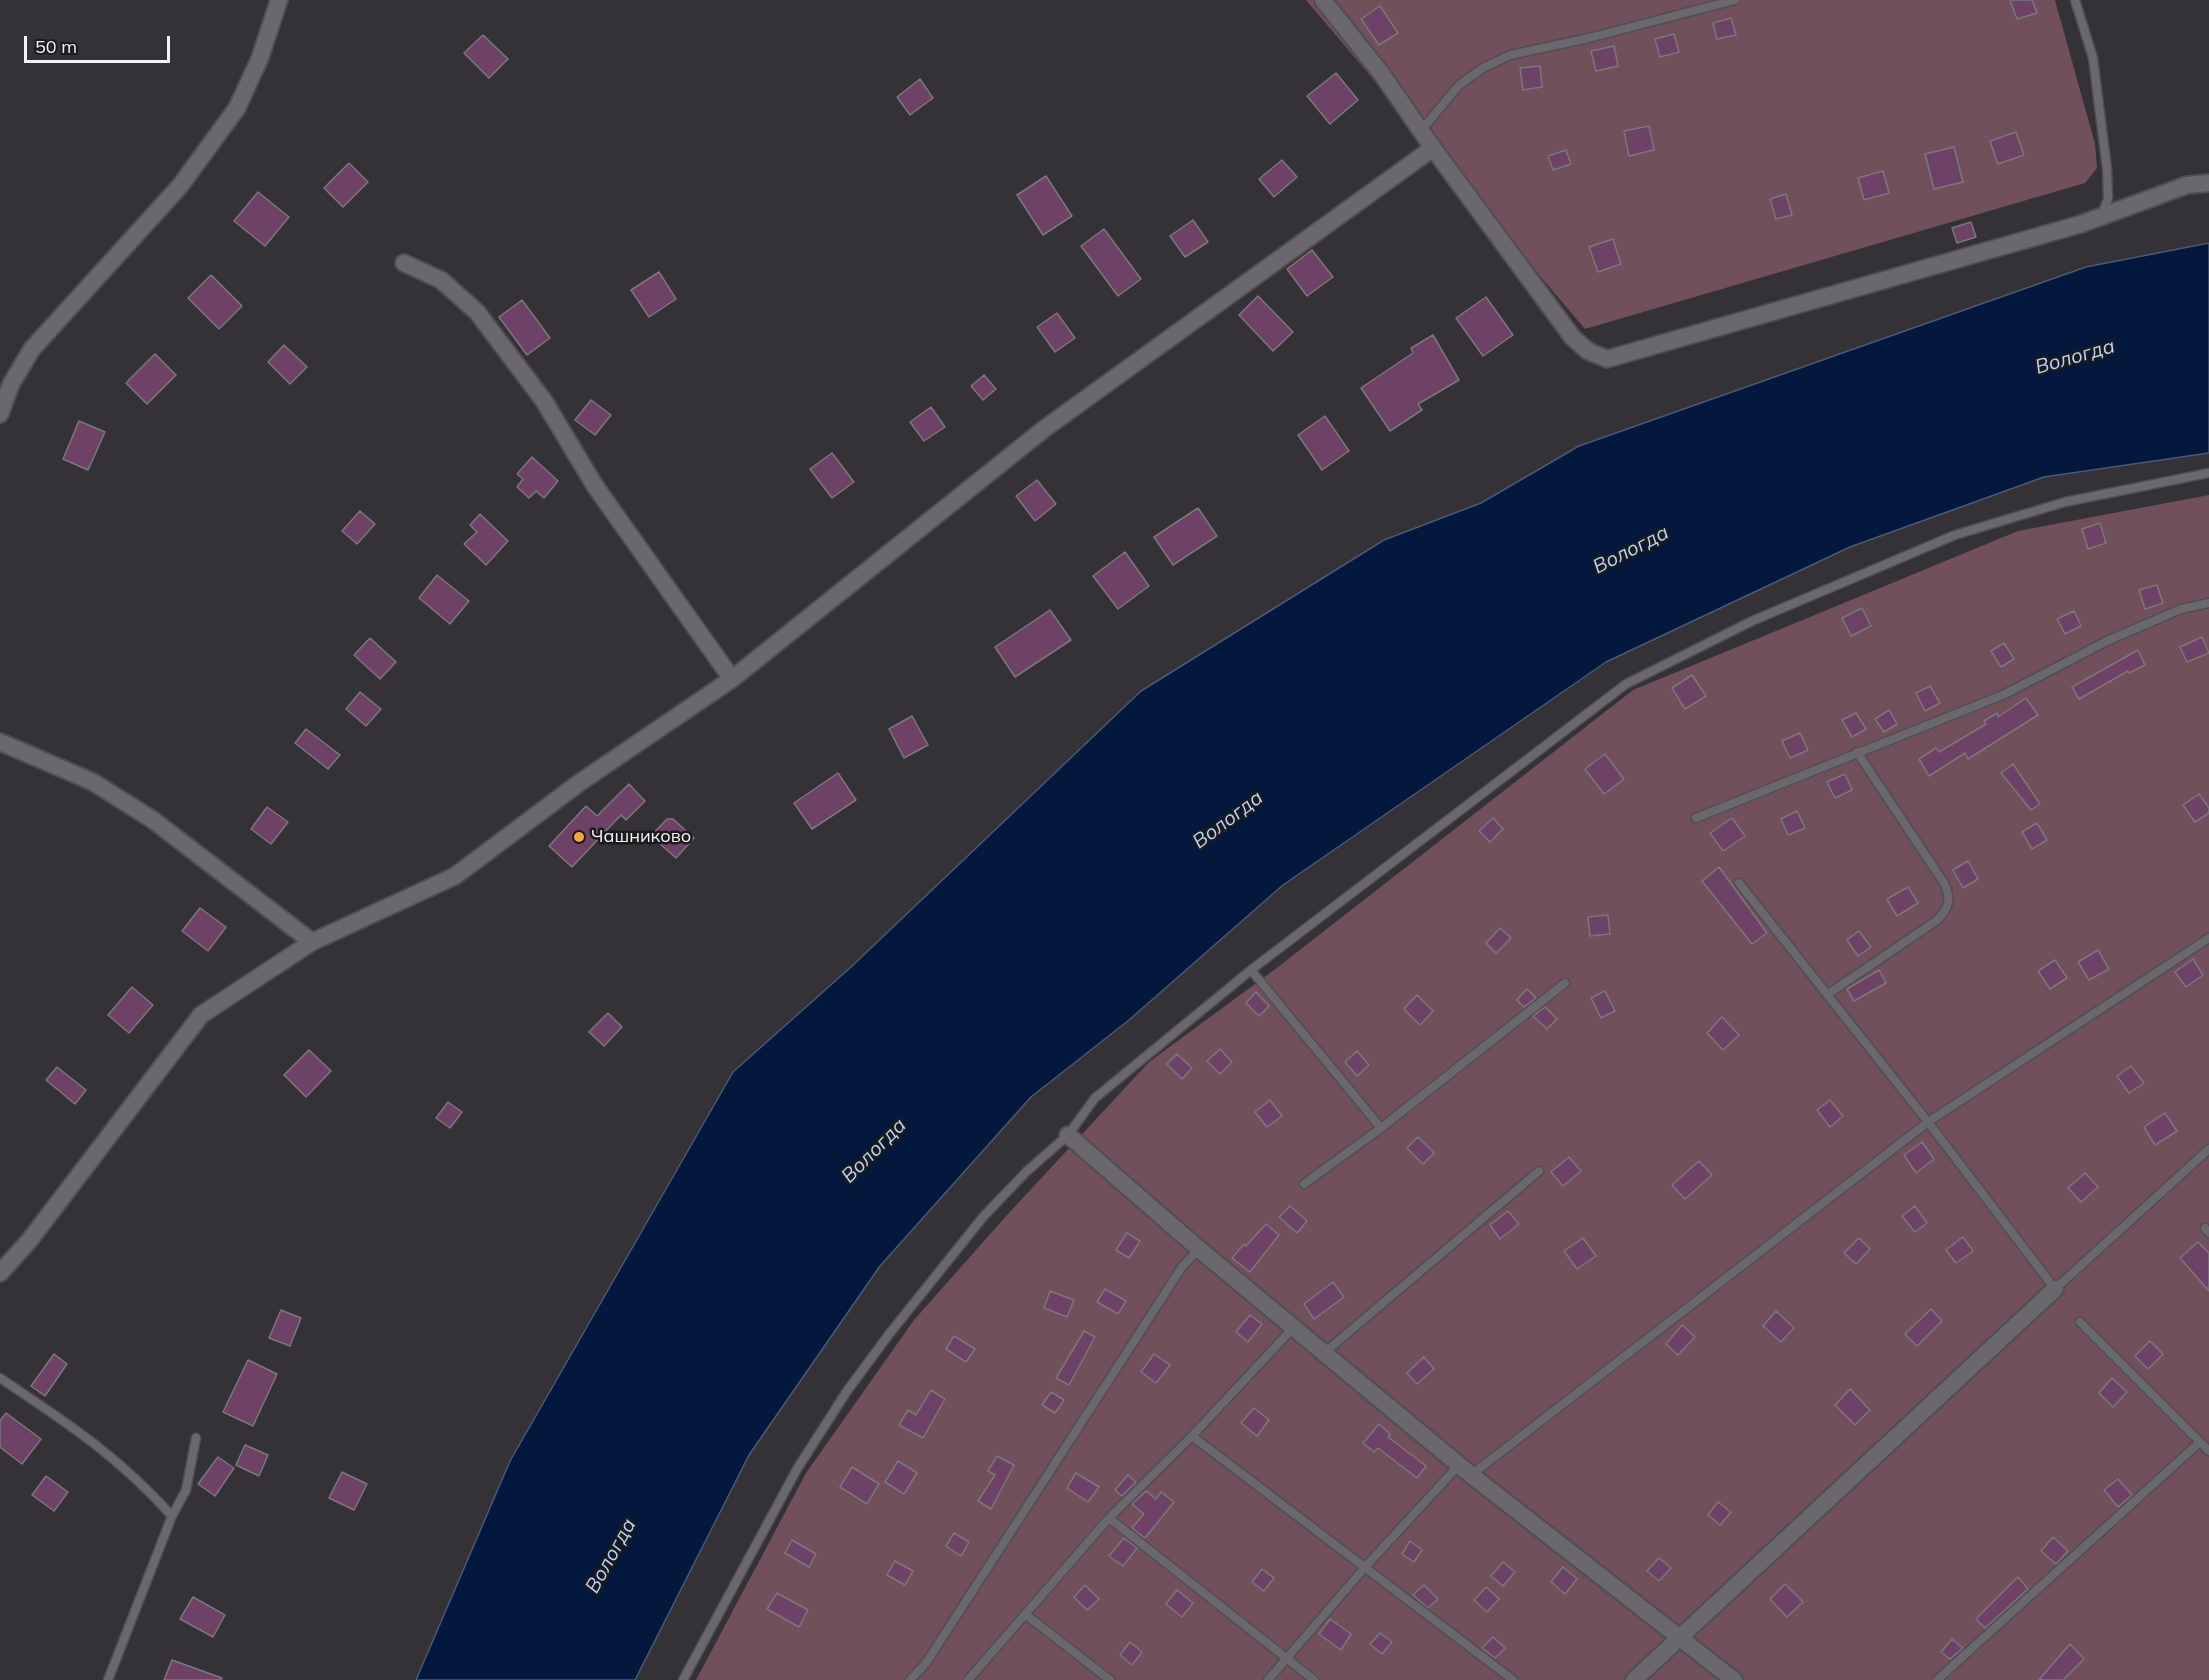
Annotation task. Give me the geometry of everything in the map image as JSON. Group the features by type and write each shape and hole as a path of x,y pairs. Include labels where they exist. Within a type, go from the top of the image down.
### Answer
{"street":[{"path":"0,414 11,384 32,349 180,186 237,108 260,58 279,0"},
{"path":"1323,0 1381,73 1420,133 1573,338 1588,351 1607,359 2101,217 2187,185 2209,183"},
{"path":"0,1273 29,1241 201,1016 312,942 455,876 579,783 732,679 1044,429 1433,148"},
{"path":"404,262 441,280 477,312 544,401 595,486 732,679"},
{"path":"0,742 93,782 153,820 312,942"},
{"path":"1068,1135 1199,1249 1465,1470 1734,1680"},
{"path":"1634,1680 2055,1289"}],"lane":[{"path":"1420,133 1459,85 1483,68 1510,55 1589,38 1735,0"},
{"path":"2075,0 2093,58 2107,169 2108,199 2101,217"},
{"path":"683,1680 797,1469 847,1391 983,1217 1026,1172 1068,1135 1095,1098 1251,970 1626,684 1752,621 1956,535 2066,502 2209,474"},
{"path":"1696,818 2005,694 2109,640 2181,609 2209,603"},
{"path":"1828,994 1936,921 1944,913 1949,903 1949,894 1944,883 1857,752"},
{"path":"1739,883 1928,1122 2055,1289 2209,1149"},
{"path":"1268,1680 1366,1566 1465,1470 1928,1122 2209,938"},
{"path":"1251,970 1381,1128"},
{"path":"1304,1184 1381,1128 1565,983"},
{"path":"1324,1353 1539,1171"},
{"path":"910,1680 926,1663 1182,1267 1199,1249"},
{"path":"2080,1322 2209,1451"},
{"path":"968,1680 1109,1518 1192,1436 1293,1328"},
{"path":"0,1378 95,1442 141,1481 172,1516"},
{"path":"1192,1436 1366,1566 1513,1680"},
{"path":"108,1680 172,1516 186,1490 196,1438"},
{"path":"1937,1680 2200,1442"},
{"path":"1109,1518 1314,1680"},
{"path":"1025,1614 1110,1680"}],"shaded area":[{"path":"1306,0 2055,0 2095,144 2097,168 2085,183 1585,329"},
{"path":"2209,495 2209,1680 696,1680 806,1473 914,1320 1007,1215 1149,1062 1278,967 1633,690 2018,531"}],"water":[{"name":"Вологда","path":"2209,243 2209,453 2044,477 1850,547 1606,662 1283,885 1129,1020 1031,1097 880,1266 749,1455 635,1680 416,1680 510,1461 733,1072 851,967 1141,691 1384,540 1481,503 1579,446 2086,267"}],"building":[{"path":"2010,0 2032,0 2037,13 2017,19"},
{"path":"1380,6 1398,33 1379,45 1361,19"},
{"path":"1731,18 1736,35 1717,39 1713,23"},
{"path":"1674,34 1679,52 1660,57 1655,39"},
{"path":"483,35 508,59 489,78 464,53"},
{"path":"1614,46 1618,66 1596,71 1591,51"},
{"path":"1540,66 1542,87 1523,90 1520,68"},
{"path":"1336,73 1358,100 1330,124 1307,96"},
{"path":"920,79 933,98 910,115 897,97"},
{"path":"1649,126 1654,150 1629,156 1624,131"},
{"path":"2016,132 2024,155 1998,164 1990,141"},
{"path":"1954,147 1963,182 1934,189 1925,154"},
{"path":"1566,150 1571,164 1553,170 1548,156"},
{"path":"1282,160 1297,177 1274,197 1259,179"},
{"path":"349,163 368,182 343,207 324,188"},
{"path":"1883,171 1889,193 1864,200 1858,178"},
{"path":"1046,176 1072,216 1043,235 1017,195"},
{"path":"258,192 289,217 265,246 234,221"},
{"path":"1786,194 1792,215 1776,219 1770,199"},
{"path":"1193,220 1208,242 1185,257 1170,236"},
{"path":"1971,222 1976,237 1957,243 1952,228"},
{"path":"1104,229 1141,279 1118,296 1081,246"},
{"path":"1613,239 1621,264 1598,272 1589,247"},
{"path":"1312,250 1333,277 1307,296 1287,269"},
{"path":"659,272 676,299 649,317 631,290"},
{"path":"211,275 242,306 219,329 188,298"},
{"path":"1258,296 1293,332 1273,351 1239,315"},
{"path":"1486,297 1513,335 1483,356 1456,318"},
{"path":"522,300 550,338 527,355 499,317"},
{"path":"1057,313 1075,338 1055,352 1037,327"},
{"path":"1433,335 1459,380 1418,404 1422,410 1390,431 1361,388 1413,353 1411,348"},
{"path":"284,345 307,367 290,384 268,362"},
{"path":"155,354 176,375 147,404 126,383"},
{"path":"984,375 996,389 983,400 971,386"},
{"path":"591,400 611,415 595,435 575,420"},
{"path":"931,407 945,427 924,441 910,422"},
{"path":"1325,416 1349,451 1322,470 1298,435"},
{"path":"79,421 105,432 88,470 63,459"},
{"path":"832,453 854,482 832,498 810,469"},
{"path":"532,457 558,481 544,498 536,491 529,498 517,487 523,479 517,474"},
{"path":"1037,480 1056,504 1035,521 1016,496"},
{"path":"1198,508 1217,536 1173,565 1154,537"},
{"path":"360,511 375,524 357,544 342,531"},
{"path":"480,514 508,541 486,565 464,544 477,532 470,525"},
{"path":"2100,523 2106,543 2088,549 2082,529"},
{"path":"1125,552 1149,586 1118,609 1093,576"},
{"path":"437,575 469,601 450,624 419,598"},
{"path":"2157,585 2163,603 2145,609 2139,590"},
{"path":"1862,608 1871,626 1851,636 1842,618"},
{"path":"1050,610 1071,640 1015,677 995,647"},
{"path":"2074,611 2081,626 2065,634 2057,619"},
{"path":"2202,637 2209,653 2187,662 2180,647"},
{"path":"370,638 396,662 380,679 354,655"},
{"path":"2004,643 2014,659 2001,667 1991,651"},
{"path":"2138,650 2145,665 2129,673 2128,671 2079,699 2072,687"},
{"path":"1692,675 1706,696 1685,709 1672,688"},
{"path":"1930,686 1940,703 1925,711 1916,693"},
{"path":"360,692 381,709 366,726 346,709"},
{"path":"2026,698 2038,715 1968,759 1965,753 1929,776 1919,759 1936,748 1939,752 1986,724 1984,721 1997,713 1998,717"},
{"path":"1889,710 1897,724 1884,732 1875,719"},
{"path":"1856,713 1866,729 1852,737 1842,720"},
{"path":"912,716 928,745 904,758 889,729"},
{"path":"306,729 340,755 328,769 295,743"},
{"path":"1800,733 1808,750 1790,758 1782,741"},
{"path":"1605,754 1624,779 1604,794 1585,769"},
{"path":"2013,764 2040,804 2031,810 2001,773"},
{"path":"838,773 856,800 812,829 794,803"},
{"path":"1845,774 1852,790 1835,798 1827,782"},
{"name":"Чашниково","path":"629,784 645,801 626,820 621,815 572,867 549,846 586,806 597,816"},
{"path":"2199,794 2209,808 2209,813 2195,822 2183,805"},
{"path":"267,807 288,822 271,844 251,829"},
{"path":"1797,811 1805,828 1788,835 1781,819"},
{"path":"1493,818 1503,829 1490,842 1479,831"},
{"path":"1732,818 1745,836 1723,851 1710,833"},
{"path":"667,819 673,819 694,838 676,858 651,836"},
{"path":"2037,823 2047,840 2032,849 2022,832"},
{"path":"1968,861 1978,879 1963,888 1953,870"},
{"path":"1719,867 1767,933 1752,944 1702,881"},
{"path":"1908,887 1918,903 1897,916 1887,899"},
{"path":"200,908 226,927 208,951 182,931"},
{"path":"1608,915 1610,934 1590,936 1588,917"},
{"path":"1500,928 1511,938 1496,953 1486,943"},
{"path":"1859,931 1871,947 1858,956 1847,940"},
{"path":"2098,950 2109,969 2089,980 2078,962"},
{"path":"2193,959 2203,975 2186,987 2175,972"},
{"path":"2055,960 2067,978 2050,989 2038,971"},
{"path":"1879,970 1886,983 1854,1001 1847,989"},
{"path":"132,987 153,1005 129,1033 108,1015"},
{"path":"1527,989 1536,998 1524,1007 1517,1000"},
{"path":"1605,991 1615,1011 1601,1018 1591,998"},
{"path":"1256,992 1269,1006 1259,1016 1246,1003"},
{"path":"1417,995 1433,1011 1420,1025 1404,1009"},
{"path":"1545,1007 1557,1019 1547,1029 1533,1016"},
{"path":"608,1013 622,1027 604,1046 589,1032"},
{"path":"1722,1017 1739,1035 1723,1050 1707,1033"},
{"path":"1220,1049 1232,1062 1220,1074 1207,1061"},
{"path":"309,1050 331,1071 306,1097 284,1075"},
{"path":"1357,1051 1369,1065 1357,1076 1345,1062"},
{"path":"1177,1054 1192,1068 1182,1079 1167,1064"},
{"path":"2131,1066 2144,1083 2129,1093 2117,1076"},
{"path":"57,1067 86,1090 75,1104 46,1080"},
{"path":"1270,1100 1282,1116 1267,1127 1255,1112"},
{"path":"1830,1100 1843,1116 1830,1127 1817,1110"},
{"path":"448,1102 462,1112 450,1128 436,1118"},
{"path":"2165,1113 2177,1131 2155,1145 2144,1127"},
{"path":"1418,1137 1434,1153 1423,1164 1407,1148"},
{"path":"1922,1142 1934,1159 1916,1173 1904,1155"},
{"path":"1569,1157 1581,1171 1563,1186 1551,1172"},
{"path":"1699,1161 1712,1175 1685,1199 1672,1185"},
{"path":"2085,1173 2098,1187 2081,1202 2068,1188"},
{"path":"1290,1206 1307,1221 1297,1233 1279,1217"},
{"path":"1915,1206 1927,1223 1915,1232 1902,1216"},
{"path":"1508,1211 1519,1224 1500,1239 1490,1225"},
{"path":"1266,1224 1279,1235 1250,1272 1232,1258"},
{"path":"1127,1233 1140,1241 1129,1258 1116,1250"},
{"path":"1963,1237 1973,1251 1956,1263 1946,1250"},
{"path":"1583,1238 1596,1256 1577,1269 1564,1251"},
{"path":"1859,1238 1870,1249 1856,1264 1844,1253"},
{"path":"2198,1242 2209,1253 2209,1291 2180,1258"},
{"path":"1333,1282 1344,1297 1314,1319 1304,1304"},
{"path":"1105,1289 1126,1301 1118,1314 1097,1302"},
{"path":"1050,1291 1074,1300 1067,1317 1044,1308"},
{"path":"1931,1309 1942,1321 1917,1346 1905,1334"},
{"path":"281,1310 301,1318 290,1346 269,1338"},
{"path":"1776,1311 1794,1328 1781,1342 1763,1326"},
{"path":"1250,1315 1262,1324 1248,1342 1236,1332"},
{"path":"1682,1325 1695,1337 1678,1355 1666,1344"},
{"path":"1084,1331 1095,1337 1069,1385 1056,1378"},
{"path":"954,1336 975,1349 966,1362 946,1349"},
{"path":"2150,1341 2163,1354 2148,1369 2135,1356"},
{"path":"54,1354 67,1364 45,1396 31,1386"},
{"path":"1154,1354 1170,1365 1156,1383 1141,1372"},
{"path":"1424,1357 1434,1369 1417,1384 1407,1373"},
{"path":"248,1360 277,1374 253,1426 223,1412"},
{"path":"2112,1378 2127,1392 2113,1407 2099,1393"},
{"path":"1850,1389 1870,1410 1855,1425 1835,1405"},
{"path":"931,1390 945,1399 923,1438 899,1425 908,1410 916,1415"},
{"path":"1051,1392 1064,1400 1055,1413 1042,1405"},
{"path":"1254,1408 1269,1420 1257,1436 1241,1423"},
{"path":"6,1413 41,1439 22,1464 0,1447 0,1421"},
{"path":"1379,1424 1390,1434 1388,1437 1426,1466 1417,1478 1378,1448 1374,1452 1363,1443"},
{"path":"245,1445 268,1455 259,1476 236,1465"},
{"path":"997,1456 1014,1465 991,1509 978,1501 995,1475 988,1471"},
{"path":"218,1457 234,1468 215,1496 198,1484"},
{"path":"898,1461 917,1473 904,1494 885,1482"},
{"path":"852,1467 879,1484 867,1504 840,1487"},
{"path":"342,1472 367,1484 354,1510 329,1498"},
{"path":"1076,1473 1099,1487 1088,1502 1067,1488"},
{"path":"1128,1475 1136,1482 1122,1496 1115,1490"},
{"path":"46,1476 68,1492 54,1511 32,1495"},
{"path":"2118,1479 2132,1495 2118,1507 2104,1490"},
{"path":"1146,1491 1156,1499 1161,1492 1174,1502 1145,1538 1132,1528 1144,1514 1132,1504"},
{"path":"1718,1502 1731,1512 1720,1525 1708,1515"},
{"path":"954,1533 969,1542 961,1556 946,1546"},
{"path":"2053,1537 2068,1551 2056,1564 2041,1551"},
{"path":"1124,1538 1137,1548 1123,1566 1109,1556"},
{"path":"792,1540 816,1554 809,1567 785,1553"},
{"path":"1410,1541 1422,1550 1414,1562 1402,1554"},
{"path":"1659,1558 1671,1568 1659,1581 1647,1571"},
{"path":"895,1561 913,1571 905,1585 887,1575"},
{"path":"1503,1562 1515,1572 1503,1586 1491,1576"},
{"path":"1563,1567 1577,1579 1565,1594 1551,1582"},
{"path":"1262,1569 1274,1578 1264,1591 1252,1582"},
{"path":"2018,1577 2028,1589 1985,1628 1976,1619"},
{"path":"1785,1584 1803,1602 1787,1617 1770,1599"},
{"path":"1085,1585 1099,1599 1087,1610 1074,1597"},
{"path":"1424,1585 1438,1599 1428,1608 1413,1595"},
{"path":"1486,1587 1499,1599 1487,1612 1474,1600"},
{"path":"1177,1590 1193,1603 1182,1617 1166,1604"},
{"path":"777,1593 808,1610 799,1627 767,1609"},
{"path":"193,1597 225,1615 213,1637 180,1619"},
{"path":"1330,1619 1351,1634 1341,1650 1319,1634"},
{"path":"1380,1633 1392,1642 1382,1654 1370,1644"},
{"path":"1493,1637 1505,1648 1495,1658 1482,1648"},
{"path":"1952,1639 1963,1648 1950,1659 1941,1652"},
{"path":"1130,1642 1142,1652 1132,1665 1120,1655"},
{"path":"2070,1644 2084,1659 2063,1680 2039,1680"},
{"path":"172,1660 222,1678 221,1680 164,1680"}],"place":[{"name":"Чашниково","path":"579,837"}]}
